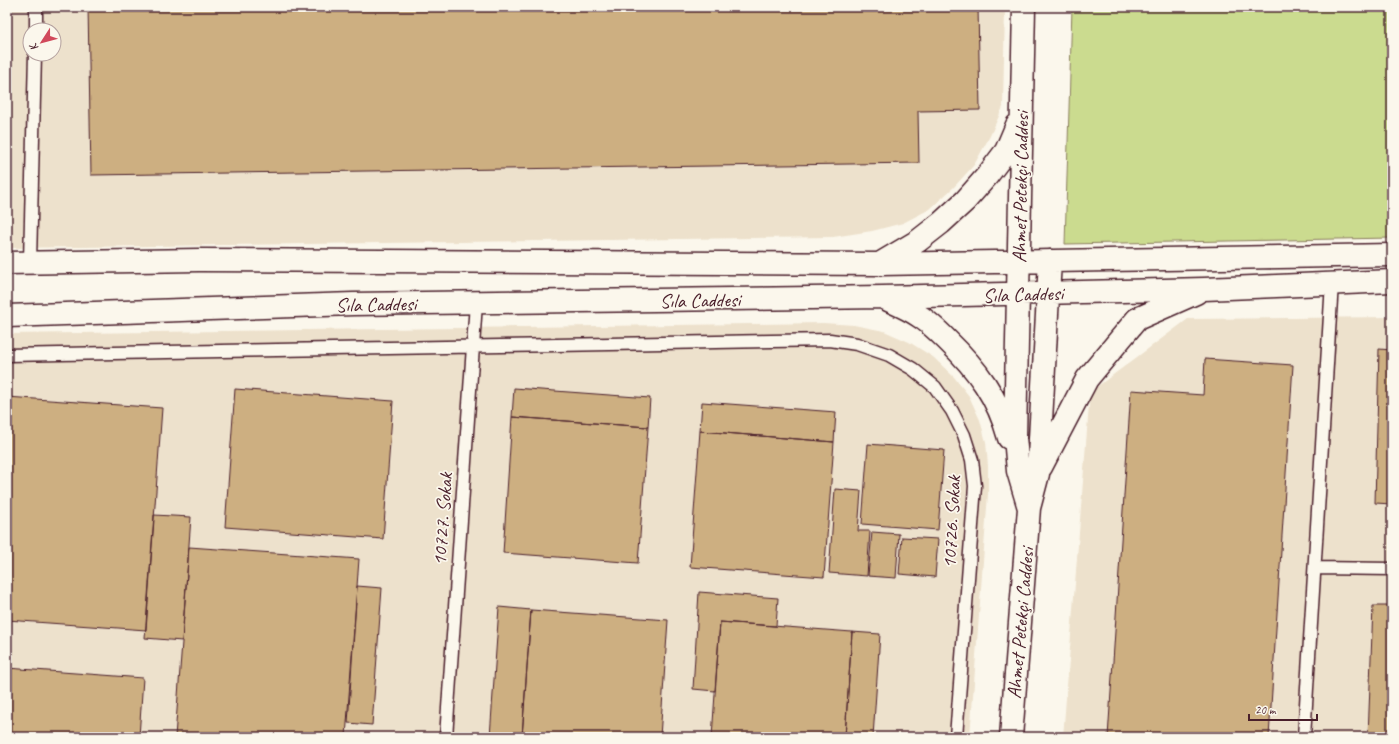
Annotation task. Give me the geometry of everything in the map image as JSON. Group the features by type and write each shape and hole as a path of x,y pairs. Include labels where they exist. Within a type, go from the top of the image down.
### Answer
{"street":[{"name":"Ahmet Petekçi Caddesi","path":"1024,7 1015,437 1028,472"},
{"path":"880,264 918,241 965,201 1006,151 1021,114"},
{"name":"Sıla Caddesi","path":"7,263 215,260 880,264 1392,255"},
{"name":"Ahmet Petekçi Caddesi","path":"1011,737 1029,508 1028,472 1048,293 1050,261"},
{"name":"Sıla Caddesi","path":"7,316 345,304 883,298 1204,289 1392,281"},
{"path":"1028,472 1087,379 1137,319 1204,289"},
{"path":"883,298 920,316 964,356 982,378 996,402 1028,472"}],"lane":[{"path":"36,7 36,22"},
{"path":"30,262 35,62"},
{"path":"1304,737 1332,283"},
{"name":"10727. Sokak","path":"446,737 476,303"},
{"name":"10726. Sokak","path":"7,355 830,340 857,344 889,355 919,374 935,387 952,411 964,435 972,460 975,486 956,737"},
{"path":"1314,568 1392,569"}],"shaded area":[{"path":"7,7 1005,7 1003,107 990,136 974,165 954,187 930,209 903,223 872,231 833,237 7,248"},
{"path":"1392,317 1392,737 1063,737 1090,392 1188,319"},
{"path":"823,323 854,325 884,331 909,342 933,357 954,377 969,396 980,420 986,442 988,494 970,737 7,737 7,334"}],"green space":[{"path":"1072,7 1392,7 1392,238 1065,244"}],"building":[{"path":"88,7 978,7 980,110 918,111 919,163 91,175"},
{"path":"1379,349 1392,350 1392,504 1375,503"},
{"path":"1205,359 1293,365 1269,737 1108,737 1131,390 1203,395"},
{"path":"514,388 650,398 648,427 512,417"},
{"path":"235,389 393,401 383,539 225,527"},
{"path":"7,397 162,408 146,630 7,620"},
{"path":"702,402 836,412 834,442 700,431"},
{"path":"512,417 648,427 638,563 503,553"},
{"path":"700,431 834,442 824,577 690,567"},
{"path":"868,444 944,450 938,530 862,524"},
{"path":"835,489 861,491 858,531 870,531 867,576 829,573"},
{"path":"154,515 191,517 182,641 145,638"},
{"path":"872,532 899,534 896,578 868,576"},
{"path":"902,537 938,539 935,577 899,574"},
{"path":"189,547 359,559 346,737 175,737"},
{"path":"357,586 382,588 372,725 348,723"},
{"path":"699,592 778,598 776,626 720,622 715,691 693,689"},
{"path":"1373,606 1392,606 1392,737 1368,737"},
{"path":"499,607 531,610 522,737 490,737"},
{"path":"531,610 668,620 660,737 522,737"},
{"path":"720,622 852,632 845,737 712,737"},
{"path":"852,632 880,634 873,737 845,737"},
{"path":"7,668 143,678 139,737 7,737"}]}
